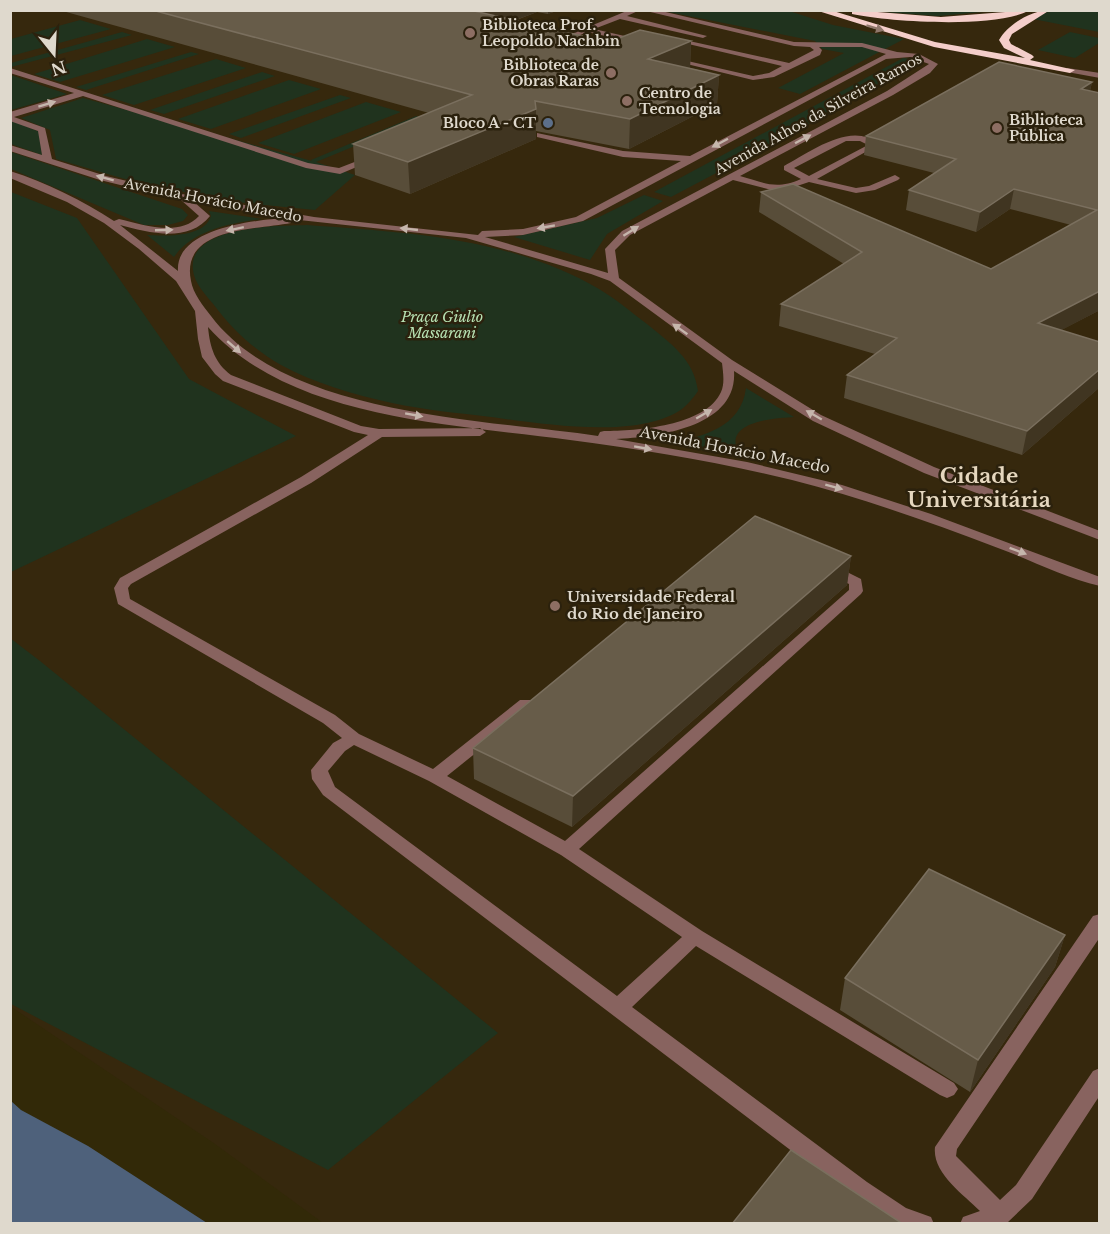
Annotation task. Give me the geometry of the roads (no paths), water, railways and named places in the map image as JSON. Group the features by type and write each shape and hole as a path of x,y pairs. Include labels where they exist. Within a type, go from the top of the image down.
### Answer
{"highway":[{"path":"819,10 934,44 1070,70"},
{"path":"844,10 894,17 946,19 978,18 1026,10"},
{"path":"1046,10 1008,32 1004,40 1007,46 1017,52 1070,70"}],"street":[{"path":"598,44 572,37 637,10"},
{"path":"645,10 794,44 868,45 898,55"},
{"path":"621,17 713,38"},
{"path":"602,24 624,29"},
{"path":"587,30 654,45"},
{"path":"658,36 791,66"},
{"path":"665,58 753,78 776,73 817,53 818,50 813,45"},
{"name":"Avenida Athos da Silveira Ramos","path":"467,235 523,232 579,219 884,57 919,56 934,64 927,71 890,93 626,233 610,249 614,279"},
{"path":"794,57 805,59"},
{"path":"754,68 776,73"},
{"path":"1089,74 1100,68"},
{"path":"10,70 306,165 340,171 379,156"},
{"path":"1070,70 1100,76"},
{"path":"10,117 84,93"},
{"path":"10,117 42,130 48,161"},
{"path":"540,135 623,154 689,159"},
{"path":"733,177 780,189 809,179 874,145 873,142 857,138 844,138 788,166 789,171 809,179 852,191 873,188 895,178"},
{"name":"Avenida Horácio Macedo","path":"10,148 103,178 182,197 314,220"},
{"path":"10,174 58,193 107,219 135,238 186,285 201,311 217,331 236,350 260,366 336,397 378,409 434,419 565,435 635,433 671,427 696,418 719,405 726,394 728,362"},
{"path":"107,219 160,231 181,229 202,221 205,216 201,210 182,197"},
{"path":"186,285 183,263 191,249 205,239 224,231 252,225 314,220 467,235 533,252 614,279 728,362 827,423 940,474 1100,536"},
{"path":"201,311 204,349 213,367 219,372 337,422 379,434 540,432"},
{"path":"379,434 306,480 125,581 120,594 123,601 329,719 353,738 435,777 567,850 695,936 947,1089"},
{"name":"Avenida Horácio Macedo","path":"565,435 748,466 833,486 891,503 1100,582"},
{"path":"567,850 856,591 856,582 816,563"},
{"path":"435,777 537,696"},
{"path":"353,738 339,747 319,770 321,779 329,791 859,1189 899,1216 923,1224"},
{"path":"1000,1215 951,1167 945,1157 946,1147 1096,933"},
{"path":"618,1008 695,936"},
{"path":"970,1224 1000,1215 1024,1192 1100,1077"}],"water":[{"path":"11,1101 21,1110 88,1146 207,1223 11,1223"}],"place":[{"name":"Biblioteca Prof. Leopoldo Nachbin","path":"470,33"},
{"name":"Biblioteca de Obras Raras","path":"611,73"},
{"name":"Centro de Tecnologia","path":"627,101"},
{"name":"Bloco A - CT","path":"548,123"},
{"name":"Biblioteca Pública","path":"997,128"},
{"name":"Universidade Federal do Rio de Janeiro","path":"555,606"}],"district":[{"name":"Cidade Universitária","path":"979,488"}],"park label":[{"name":"Praça Giulio Massarani","path":"442,326"}]}
